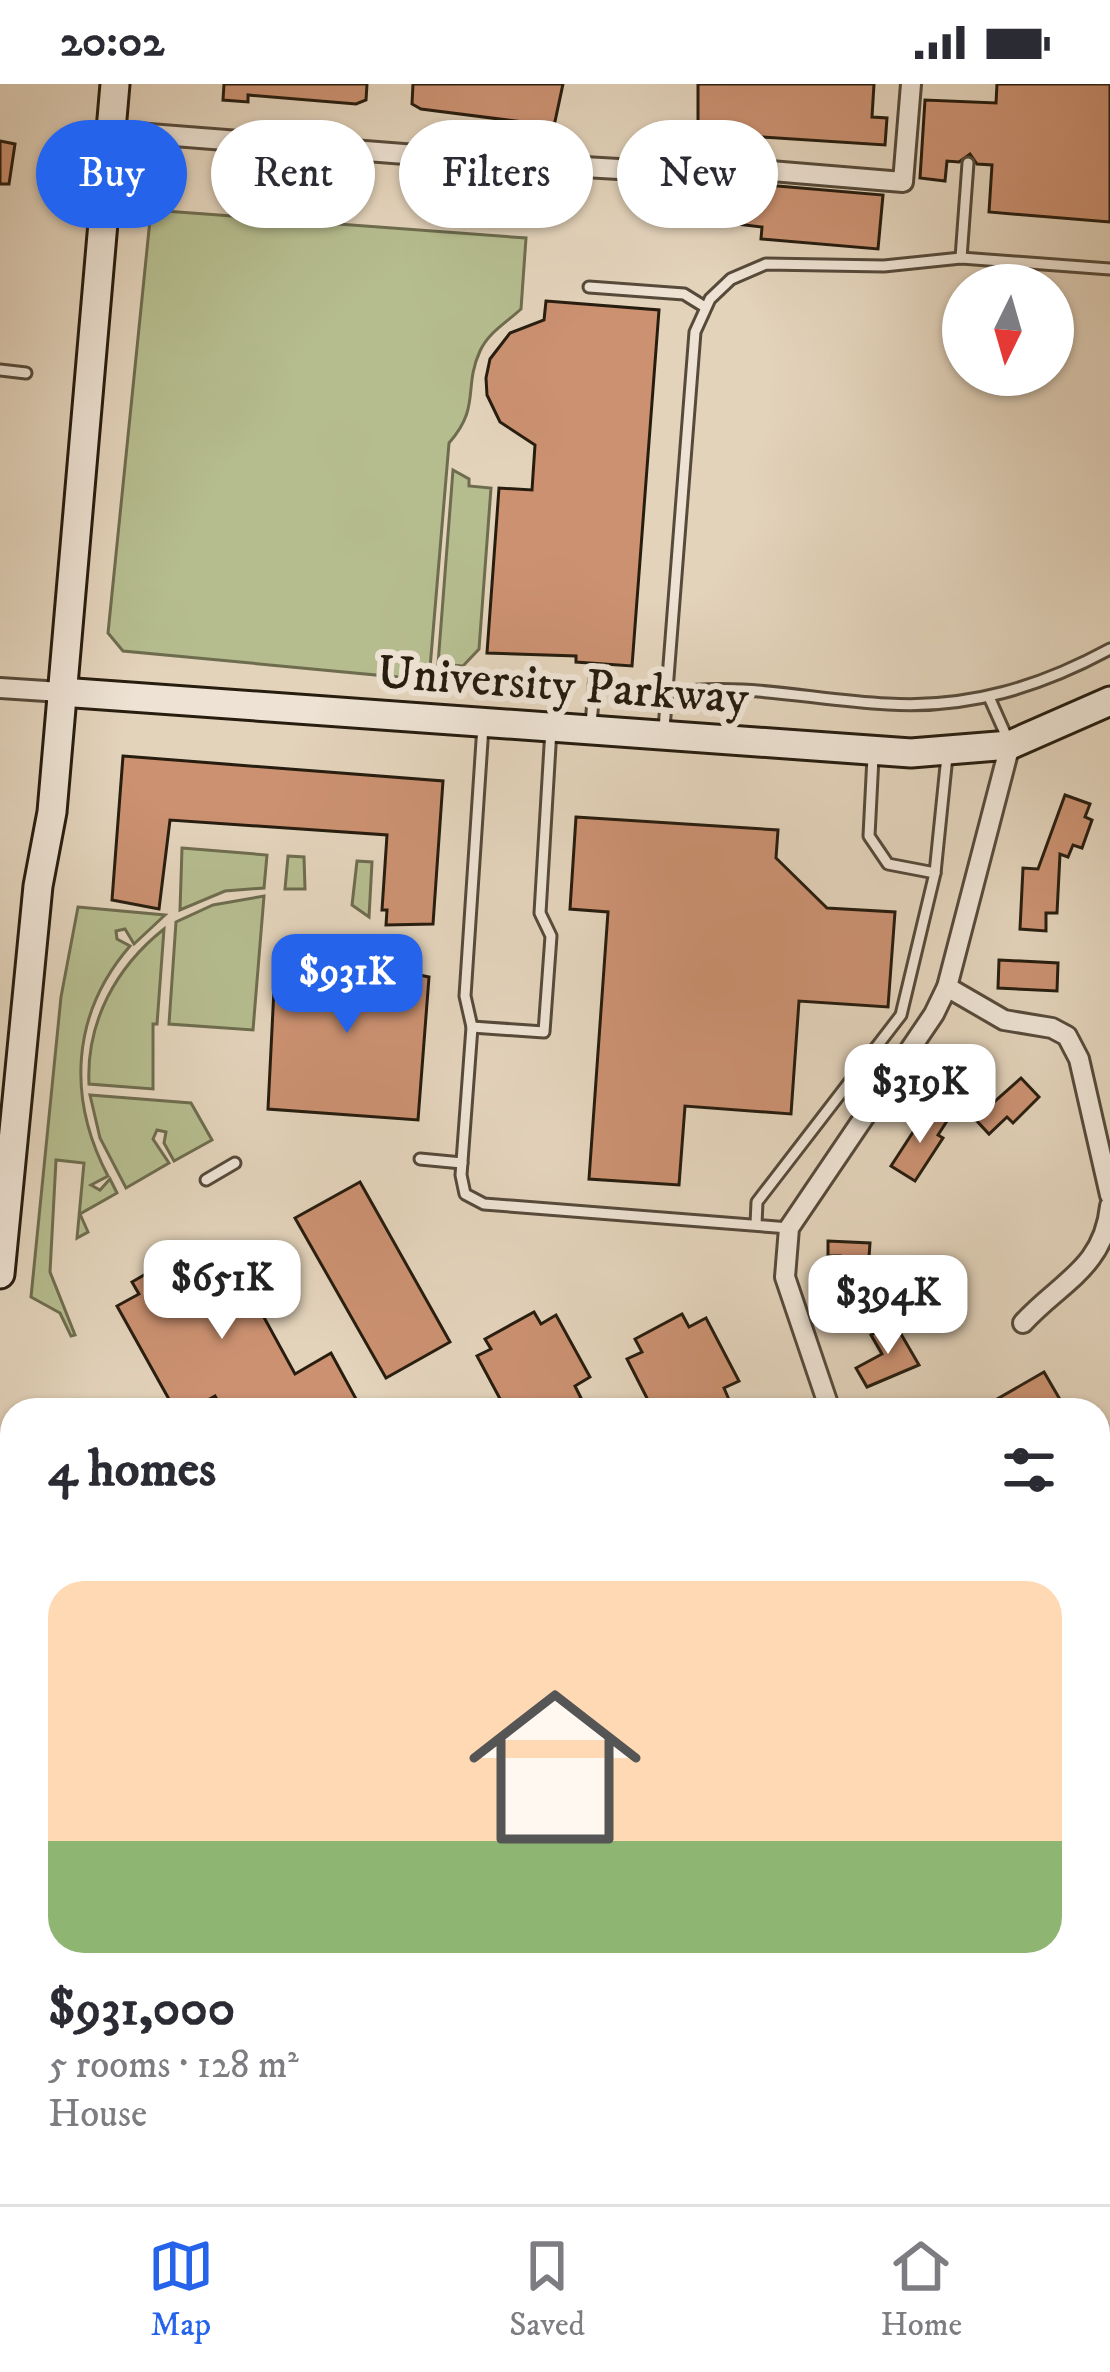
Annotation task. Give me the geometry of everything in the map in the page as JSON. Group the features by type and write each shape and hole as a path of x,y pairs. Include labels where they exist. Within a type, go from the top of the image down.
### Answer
{"main road":[{"path":"112,120 115,84"},
{"path":"0,1274 61,692 102,228"},
{"name":"University Parkway","path":"61,692 873,752 947,752 1010,745 1110,701"}],"street":[{"path":"187,137 532,164 636,170 712,166 903,182 911,84"},
{"name":"University Parkway","path":"0,688 61,692"},
{"path":"826,1398 785,1277 789,1228 934,1014 947,987 1010,745"},
{"path":"947,987 1004,1020 1052,1028 1067,1036 1079,1059 1110,1195"},
{"path":"1023,1323 1087,1267 1104,1234 1110,1206"}],"lane":[{"path":"961,258 968,163"},
{"path":"664,735 695,332 705,307 731,279 766,264 884,266 961,258 1110,269"},
{"path":"589,287 684,294 705,307"},
{"path":"0,370 26,374"},
{"path":"667,693 726,685 918,705 989,698 1035,684 1110,649"},
{"path":"590,730 595,675"},
{"path":"989,698 1010,745"},
{"path":"483,722 465,996 472,1027 462,1163 465,1194 484,1204 789,1228"},
{"path":"472,1027 544,1032 551,936 540,913 551,727"},
{"path":"873,752 869,836 888,864 935,873"},
{"path":"756,1224 757,1202 901,1015 935,873 947,752"},
{"path":"420,1159 462,1163"},
{"path":"206,1180 235,1163"}],"green space":[{"path":"187,213 211,214 211,228 375,227 526,238 521,309 480,351 465,419 449,443 429,680 123,651 108,633 149,228 187,228"},
{"path":"453,470 469,479 469,486 491,488 479,649 463,666 438,664"},
{"path":"182,848 267,855 264,888 225,891 180,910"},
{"path":"288,856 304,857 305,889 285,889"},
{"path":"357,861 372,862 369,917 352,905"},
{"path":"264,896 253,1030 169,1024 176,922 213,905"},
{"path":"78,907 165,915 134,944 125,929 116,931 117,939 130,946 110,972 86,1028 81,1087 95,1147 108,1176 91,1185 100,1190 110,1179 117,1193 80,1214 88,1232 77,1238 84,1163 56,1160 50,1272 75,1335 71,1336 60,1313 31,1297 61,997"},
{"path":"164,929 157,1024 153,1024 153,1089 89,1084 93,1039 107,997 132,961"},
{"path":"90,1095 191,1103 212,1140 174,1161 164,1143 166,1132 157,1130 153,1139 169,1163 126,1188 100,1138"}],"building":[{"path":"224,84 367,84 366,100 356,104 248,95 248,102 223,100"},
{"path":"413,84 563,84 555,120 507,120 412,104"},
{"path":"698,84 874,84 872,117 887,118 885,145 778,138 778,120 698,120"},
{"path":"997,84 1110,84 1110,222 989,212 992,165 977,164 970,154 959,162 947,161 945,181 920,178 925,100 996,103"},
{"path":"0,141 15,144 9,184 0,184"},
{"path":"778,186 883,195 878,249 761,239 762,228 778,228"},
{"path":"546,301 659,310 632,666 576,662 576,656 487,653 499,488 532,490 535,445 500,422 487,395 486,378 490,359 510,333 544,320"},
{"path":"123,756 443,781 433,924 386,925 387,910 382,910 387,835 170,820 159,909 112,900"},
{"path":"1065,795 1090,804 1085,817 1092,820 1082,848 1073,845 1068,857 1060,854 1057,913 1046,913 1046,931 1020,929 1023,868 1038,869"},
{"path":"576,817 778,830 776,858 827,908 895,912 888,1007 799,1001 791,1114 685,1106 679,1185 589,1179 608,912 570,909"},
{"path":"276,949 391,958 390,969 429,977 418,1120 268,1109"},
{"path":"999,960 1058,963 1057,991 998,988"},
{"path":"1021,1078 1039,1097 1013,1123 1007,1117 989,1134 975,1119"},
{"path":"928,1109 947,1121 938,1135 943,1138 915,1181 891,1166"},
{"path":"360,1182 450,1342 386,1378 295,1218"},
{"path":"828,1241 870,1243 867,1285 838,1284 840,1256 828,1256"},
{"path":"225,1246 295,1374 331,1353 355,1398 168,1398 117,1306 139,1294 132,1282 151,1271 146,1262 164,1252 171,1263 185,1255 190,1265"},
{"path":"534,1312 541,1324 556,1315 590,1377 575,1386 581,1398 500,1398 477,1356 491,1349 485,1339"},
{"path":"682,1314 689,1327 706,1318 739,1381 724,1388 728,1398 647,1398 627,1359 642,1352 635,1339"},
{"path":"894,1322 919,1365 867,1387 856,1368 882,1354 871,1335"},
{"path":"1044,1372 1059,1398 999,1398"}]}
